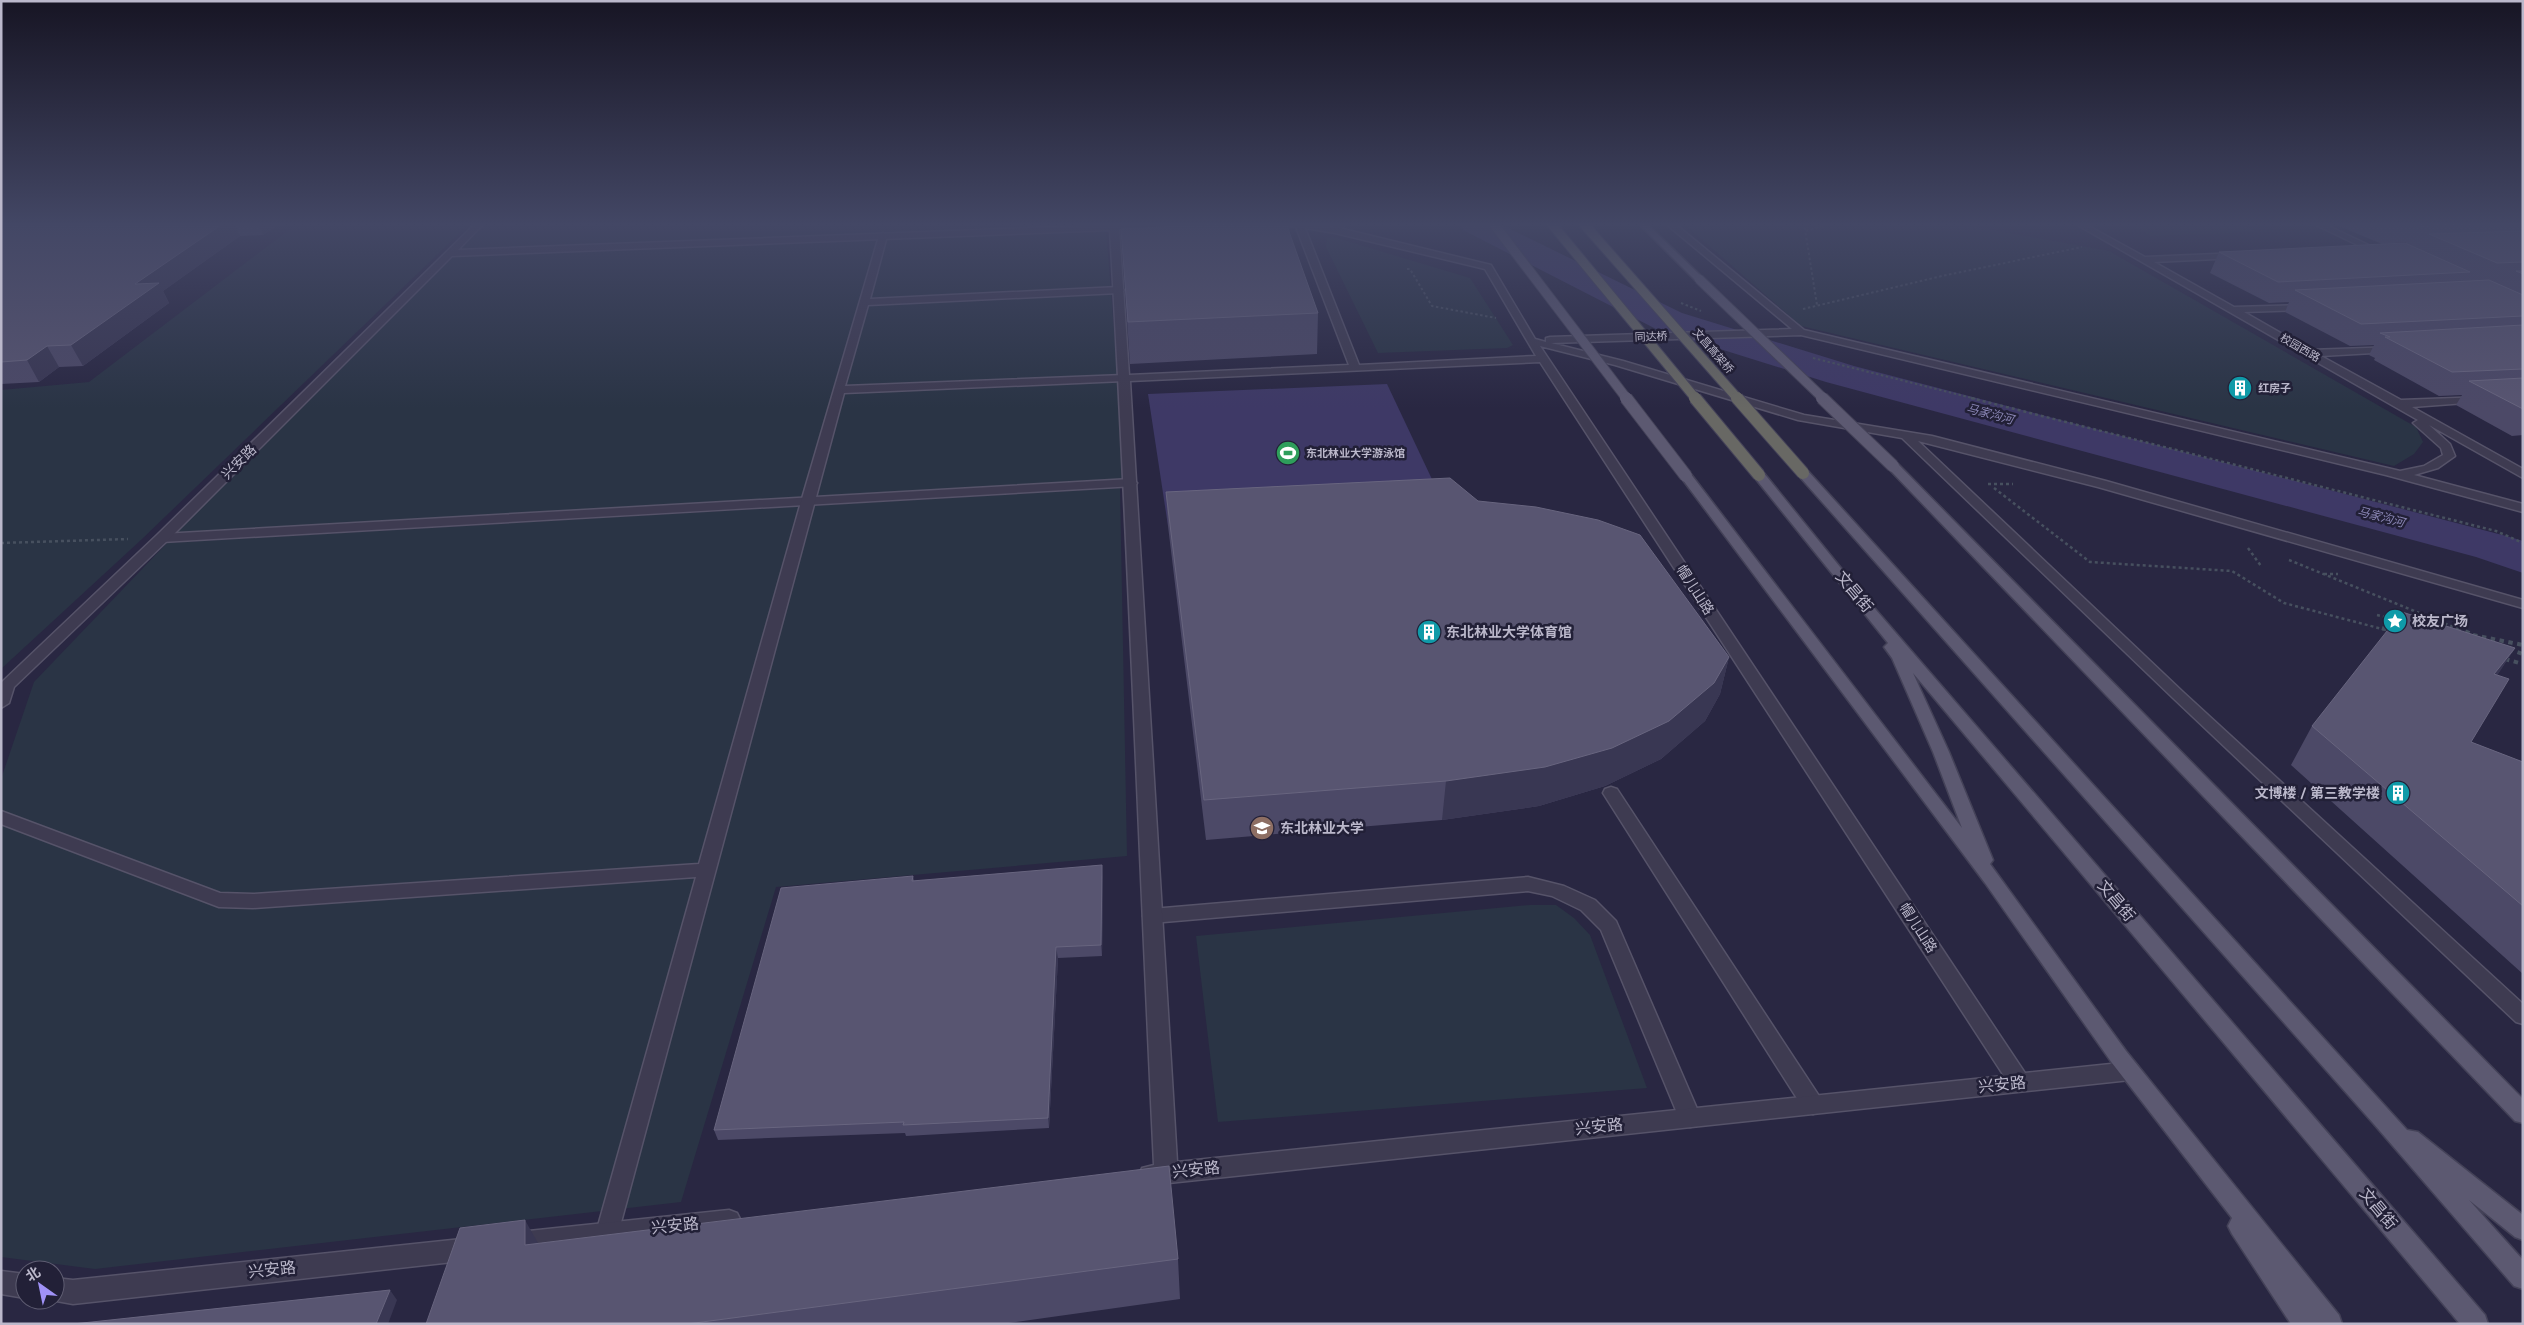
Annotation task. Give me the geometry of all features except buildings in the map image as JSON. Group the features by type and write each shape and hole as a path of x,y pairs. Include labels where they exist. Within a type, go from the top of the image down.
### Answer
{"highway":[{"path":"1602,285 1759,475"},
{"name":"文昌高架桥","path":"1637,285 1803,473"}],"main road":[{"path":"1540,285 1991,878 2130,1071 2181,1138 2330,1324"},
{"path":"1705,285 1893,466 2523,1114"},
{"path":"1803,473 2523,1278"},
{"name":"文昌街","path":"1759,475 1852,590 2476,1324"},
{"path":"1852,590 1899,658 1941,752 1991,878"},
{"path":"2380,1116 2523,1229"},
{"path":"2181,1138 2306,1324"}],"street":[{"name":"兴安路","path":"1,703 7,685 162,538 419,285"},
{"path":"608,1234 807,502 869,285"},
{"path":"1119,285 1131,483 1166,1173"},
{"path":"1323,285 1355,368"},
{"name":"帽儿山路","path":"1498,285 1542,359 2020,1083"},
{"path":"1744,285 1801,332 2389,472 2523,508"},
{"name":"校园西路","path":"2188,285 2523,474"},
{"path":"864,302 1119,290"},
{"path":"2233,310 2320,306"},
{"name":"同达桥","path":"1531,341 1801,332"},
{"path":"1531,341 1619,362 1802,418 1932,440 2102,484 2523,604"},
{"path":"2308,353 2407,348"},
{"path":"839,390 1542,359"},
{"path":"2398,404 2495,398"},
{"path":"2389,472 2421,472 2449,456 2446,447 2398,404"},
{"path":"1906,436 2171,688 2523,1016"},
{"path":"162,538 1131,483"},
{"path":"1610,793 1813,1105"},
{"path":"1,817 219,900 254,901 707,870"},
{"path":"1152,916 1528,884 1557,891 1588,904 1609,926 1690,1118"},
{"name":"兴安路","path":"1127,1178 2130,1071"},
{"name":"兴安路","path":"65,1291 73,1292 755,1218"},
{"path":"1,1282 15,1284"}],"path":[{"path":"1419,285 1432,306 1489,318 1517,318"},
{"path":"1814,285 1817,305 1909,285"},
{"path":"1981,478 2090,562 2232,571 2284,603 2398,632"},
{"path":"1,543 162,538"},
{"path":"2244,542 2253,546"},
{"path":"2288,560 2499,645"},
{"path":"2377,615 2406,621"},
{"path":"2445,629 2523,645"},
{"path":"2507,648 2523,654"},
{"path":"2504,659 2523,664"}],"shaded area":[{"path":"217,285 406,285 142,539 1,669 1,390 89,382"},
{"path":"425,285 1110,285 1126,481 176,533"},
{"path":"1345,285 1474,285 1513,345 1507,348 1378,353"},
{"path":"1754,285 2168,285 2416,427 2423,442 2414,454 2394,466 1801,326"},
{"name":"东北林业大学游泳馆","path":"1387,384 1447,511 1168,526 1148,394"},
{"path":"1120,488 1127,856 776,887 681,1202 95,1269 65,1265 65,1260 24,1260 1,1257 1,779 34,682 167,543"},
{"path":"1530,905 1556,905 1574,918 1590,935 1647,1088 1218,1122 1196,936"}],"waterway":[{"name":"马家沟河","path":"1597,285 1669,321 1840,374 2493,547 2523,558"}],"place":[{"name":"红房子","path":"2240,388"},
{"name":"东北林业大学游泳馆","path":"1288,453"},
{"name":"校友广场","path":"2395,621"},
{"name":"东北林业大学体育馆","path":"1429,632"},
{"name":"文博楼 / 第三教学楼","path":"2398,793"},
{"name":"东北林业大学","path":"1262,828"}]}
